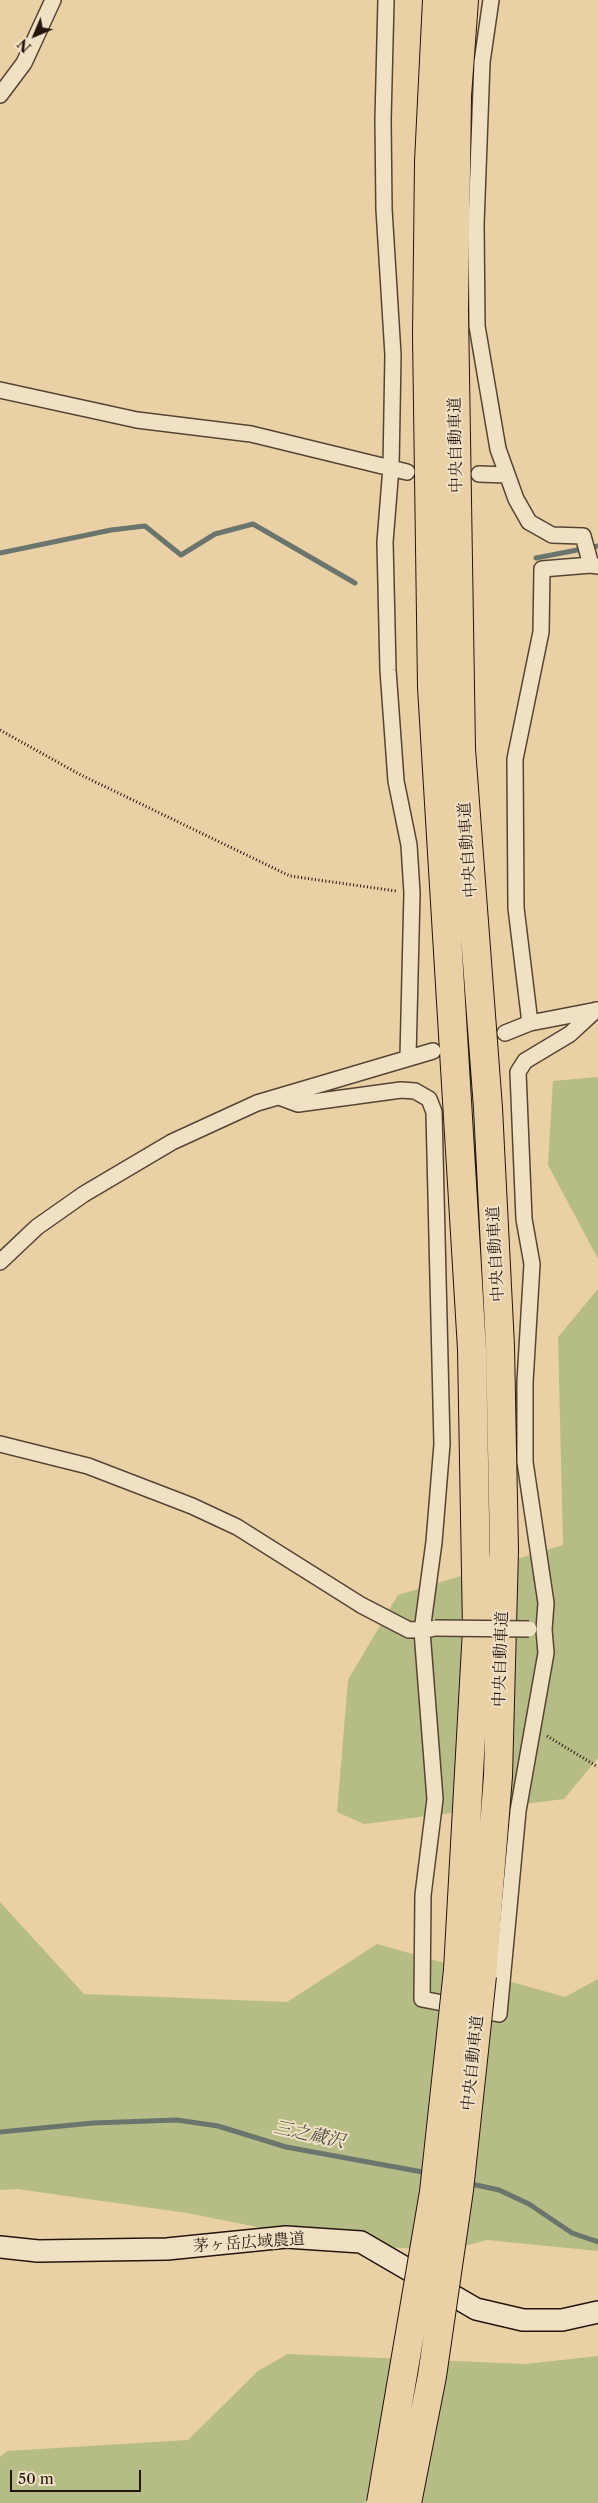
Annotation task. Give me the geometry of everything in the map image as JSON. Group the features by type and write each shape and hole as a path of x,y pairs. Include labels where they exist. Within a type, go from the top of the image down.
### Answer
{"highway":[{"name":"中央自動車道","path":"407,2503 432,2376 458,2200 470,1973 477,1629 472,1349 432,687 427,335 429,162 437,0"},
{"name":"中央自動車道","path":"381,2503 470,1973 498,1776 504,1551 500,1346 488,1108 460,750 454,312 457,96 464,0"}],"main road":[{"name":"茅ヶ岳広域農道","path":"0,2247 38,2252 166,2249 286,2238 361,2242 476,2309 523,2320 562,2320 598,2312"}],"street":[{"path":"0,95 24,63 53,0"},
{"path":"386,0 383,120 384,209 393,355 390,467 385,542 388,670 396,781 409,845 412,893 408,1057"},
{"path":"491,0 482,62 476,224 477,326 498,449 516,500 529,522 552,535 583,536 594,565 542,569 541,632 516,759 516,908 530,1023"},
{"path":"0,390 137,420 251,434 407,472"},
{"path":"479,474 507,475"},
{"path":"505,1033 530,1023 597,1010"},
{"path":"279,1097 298,1104 400,1090 415,1091 429,1098 434,1112 442,1444 429,1629 435,1799 423,1895 422,1999 499,2014 518,1811 546,1653 536,1629 546,1603 526,1462 525,1382 532,1264 524,1219 518,1072 525,1061 570,1034 597,1010"},
{"path":"0,1262 37,1227 84,1194 172,1142 257,1103 433,1051"},
{"path":"0,1444 88,1466 192,1506 237,1527 360,1605 408,1630 536,1629"}],"path":[{"path":"0,730 79,774 290,876 412,893"},
{"path":"533,1728 598,1767"}],"green space":[{"path":"598,1077 598,1259 548,1165 553,1081"},
{"path":"598,1289 598,1758 564,1799 364,1824 337,1812 348,1680 398,1595 563,1545 558,1337"},
{"path":"0,1902 84,1994 287,2002 377,1944 565,1997 598,1979 598,2251 487,2240 450,2250 353,2246 187,2213 17,2189 0,2190"},
{"path":"288,2354 525,2364 598,2356 598,2503 0,2503 0,2457 7,2451 188,2440 258,2371"}],"waterway":[{"path":"0,553 111,530 145,526 181,555 215,534 253,524 355,583"},
{"path":"536,558 598,546"},
{"name":"三之蔵沢","path":"0,2132 93,2123 177,2120 218,2126 286,2147 428,2173"},
{"name":"三之蔵沢","path":"467,2183 499,2190 529,2204 572,2233 598,2242"}]}
